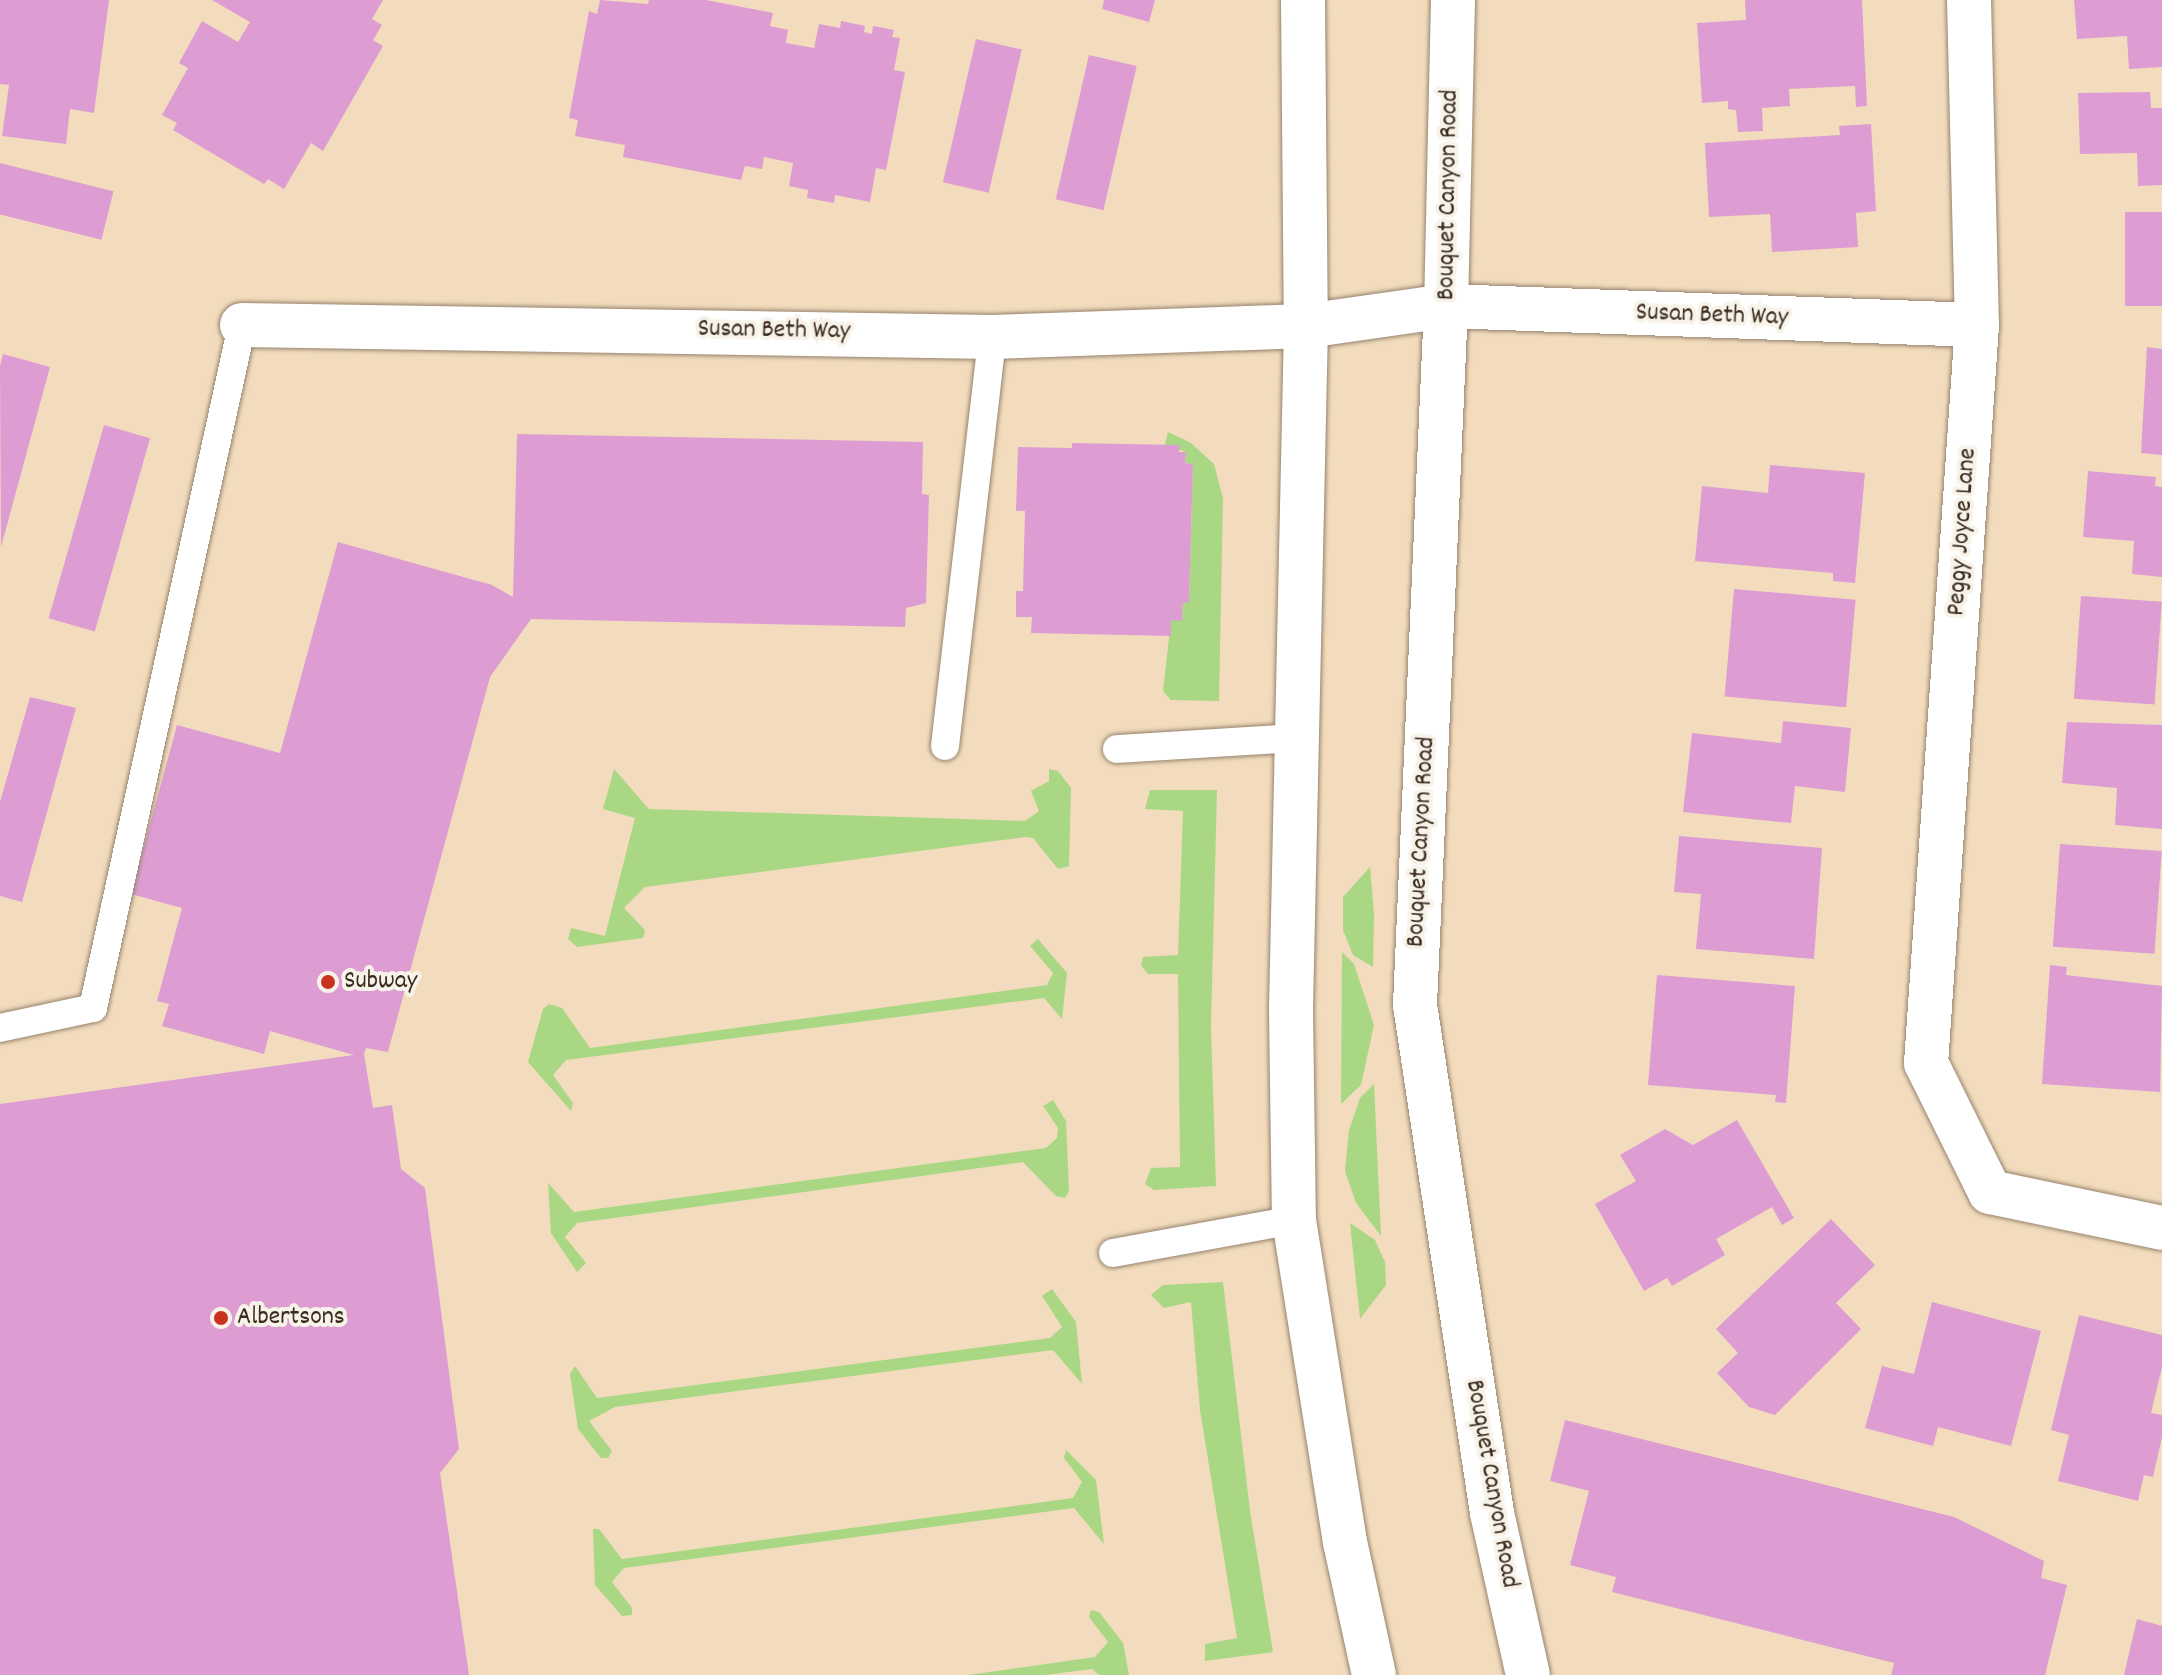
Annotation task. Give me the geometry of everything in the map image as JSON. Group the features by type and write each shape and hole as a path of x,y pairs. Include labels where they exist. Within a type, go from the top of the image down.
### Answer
{"main road":[{"path":"1303,0 1306,326 1291,1010 1294,1220 1345,1542 1374,1675"},
{"name":"Bouquet Canyon Road","path":"1453,0 1446,306 1415,1005 1492,1513 1528,1675"},
{"name":"Peggy Joyce Lane","path":"1969,0 1977,325 1926,1063 1990,1192 2162,1228"},
{"name":"Susan Beth Way","path":"242,325 992,337 1306,326 1446,306 1977,325"}],"lane":[{"path":"0,1028 93,1008 242,325"},
{"path":"945,746 992,337"},
{"path":"1117,749 1299,738"},
{"path":"1113,1253 1294,1220"}],"green space":[{"path":"1168,432 1191,443 1214,464 1223,498 1219,701 1171,700 1163,691 1171,620 1182,620 1183,602 1189,602 1193,464 1185,463 1186,452 1165,445"},
{"path":"614,769 649,809 1025,821 1039,811 1031,791 1049,781 1049,769 1058,771 1071,788 1069,866 1058,869 1033,838 1026,837 645,887 624,908 645,930 643,938 577,947 568,939 571,928 605,936 635,818 603,809"},
{"path":"1150,790 1217,790 1211,1025 1216,1186 1154,1190 1145,1184 1151,1168 1180,1167 1178,974 1148,974 1141,965 1143,957 1178,955 1183,811 1145,809"},
{"path":"1370,867 1374,914 1373,967 1353,955 1343,930 1343,897"},
{"path":"1038,939 1067,973 1062,1019 1044,998 566,1060 553,1075 573,1103 571,1111 528,1062 543,1009 549,1004 562,1008 590,1048 1047,985 1053,973 1030,946"},
{"path":"1342,952 1354,964 1374,1025 1361,1085 1341,1104"},
{"path":"1374,1084 1381,1236 1356,1203 1345,1171 1349,1130 1360,1098"},
{"path":"1053,1100 1066,1121 1069,1191 1065,1198 1056,1196 1023,1162 577,1223 565,1237 586,1263 577,1272 551,1233 548,1183 574,1212 1046,1148 1057,1138 1058,1128 1043,1106"},
{"path":"1350,1223 1375,1240 1385,1262 1386,1285 1360,1319"},
{"path":"1223,1282 1250,1511 1273,1652 1205,1661 1205,1644 1237,1638 1200,1410 1191,1302 1164,1308 1151,1295 1163,1285"},
{"path":"1052,1289 1076,1322 1082,1384 1053,1350 615,1407 589,1421 612,1451 608,1458 601,1458 578,1429 570,1374 575,1366 597,1398 1050,1338 1062,1327 1042,1296"},
{"path":"1066,1450 1096,1480 1104,1544 1074,1508 624,1568 612,1582 632,1608 632,1615 622,1616 595,1585 593,1529 599,1529 622,1559 1073,1498 1082,1482 1064,1458"},
{"path":"1091,1610 1099,1612 1123,1643 1129,1675 1099,1675 1092,1669 1045,1675 968,1675 1095,1657 1108,1642 1089,1617"}],"building":[{"path":"0,0 109,0 94,113 70,109 66,144 2,136 9,85 0,84"},
{"path":"212,0 383,0 372,19 382,25 373,40 383,46 323,151 311,143 284,189 268,179 264,184 173,130 177,123 162,115 188,68 179,63 202,21 238,42 250,22"},
{"path":"600,0 648,4 649,0 706,0 773,13 770,26 788,30 786,43 814,48 819,24 840,28 841,21 865,26 864,32 872,34 873,26 894,30 892,37 900,38 894,70 905,72 886,170 876,168 870,202 835,195 834,203 807,198 808,190 789,186 793,163 764,157 762,169 745,166 741,180 623,157 625,145 575,136 578,120 569,118 589,11 597,14"},
{"path":"1104,0 1155,0 1149,22 1102,9"},
{"path":"1745,0 1862,0 1867,106 1856,107 1855,86 1789,89 1790,106 1762,108 1763,131 1738,132 1736,110 1728,109 1728,101 1702,103 1697,23 1746,20"},
{"path":"2074,0 2162,0 2162,67 2129,69 2127,36 2077,39"},
{"path":"976,39 1022,50 989,193 943,182"},
{"path":"1089,55 1137,66 1103,210 1056,199"},
{"path":"2150,92 2151,108 2162,108 2162,185 2138,186 2137,153 2080,154 2078,93"},
{"path":"1871,124 1876,211 1856,213 1858,247 1772,252 1770,214 1709,217 1705,143 1840,135 1839,126"},
{"path":"0,163 114,191 101,240 0,215"},
{"path":"2125,212 2162,212 2162,306 2125,306"},
{"path":"2147,347 2162,349 2162,455 2141,453"},
{"path":"3,354 50,367 1,547 0,366"},
{"path":"104,425 150,438 95,631 49,618"},
{"path":"517,434 923,442 922,494 929,495 926,603 906,608 905,627 531,619 490,677 388,1052 366,1048 364,1054 373,1108 392,1105 401,1169 425,1188 459,1449 440,1473 469,1675 0,1675 0,1104 354,1055 270,1031 264,1054 162,1026 169,1004 157,1001 182,908 131,894 177,725 280,753 338,542 492,585 513,597"},
{"path":"1072,443 1180,445 1179,452 1186,452 1185,463 1193,464 1189,603 1183,602 1182,621 1171,620 1171,636 1031,633 1032,617 1016,617 1016,591 1023,591 1025,511 1016,511 1018,447 1072,448"},
{"path":"1770,465 1865,473 1855,583 1833,581 1833,573 1695,561 1702,486 1768,493"},
{"path":"2088,471 2156,477 2155,486 2162,487 2162,577 2132,574 2134,541 2083,537"},
{"path":"1734,589 1856,600 1846,707 1725,697"},
{"path":"2081,596 2162,602 2155,704 2074,699"},
{"path":"30,697 76,708 22,902 0,896 0,802"},
{"path":"1783,721 1851,728 1845,792 1795,786 1791,823 1683,812 1692,733 1781,743"},
{"path":"2067,722 2162,725 2162,829 2115,825 2117,788 2062,783"},
{"path":"1679,836 1822,848 1814,959 1696,949 1701,894 1674,892"},
{"path":"2060,844 2162,851 2155,954 2053,947"},
{"path":"2050,965 2067,967 2066,975 2162,986 2160,1092 2042,1084"},
{"path":"1657,975 1795,986 1786,1103 1775,1102 1776,1095 1648,1085"},
{"path":"1737,1120 1794,1218 1782,1225 1772,1207 1716,1239 1725,1255 1672,1286 1667,1278 1644,1291 1595,1204 1636,1181 1620,1155 1665,1129 1693,1145"},
{"path":"1831,1219 1875,1265 1836,1303 1861,1329 1775,1415 1749,1407 1717,1373 1738,1353 1716,1329"},
{"path":"1932,1302 2041,1331 2011,1446 1938,1427 1933,1446 1865,1428 1882,1366 1914,1374"},
{"path":"2079,1315 2162,1335 2162,1367 2151,1413 2162,1415 2162,1437 2153,1477 2144,1475 2138,1501 2058,1481 2069,1435 2051,1430"},
{"path":"1565,1420 1954,1517 2044,1561 2041,1578 2067,1585 2045,1675 1891,1675 1894,1663 1612,1592 1616,1577 1570,1565 1589,1491 1550,1481"},
{"path":"2137,1619 2162,1626 2162,1675 2124,1675"}],"place":[{"name":"Subway","path":"328,982"},
{"name":"Albertsons","path":"221,1318"}]}
